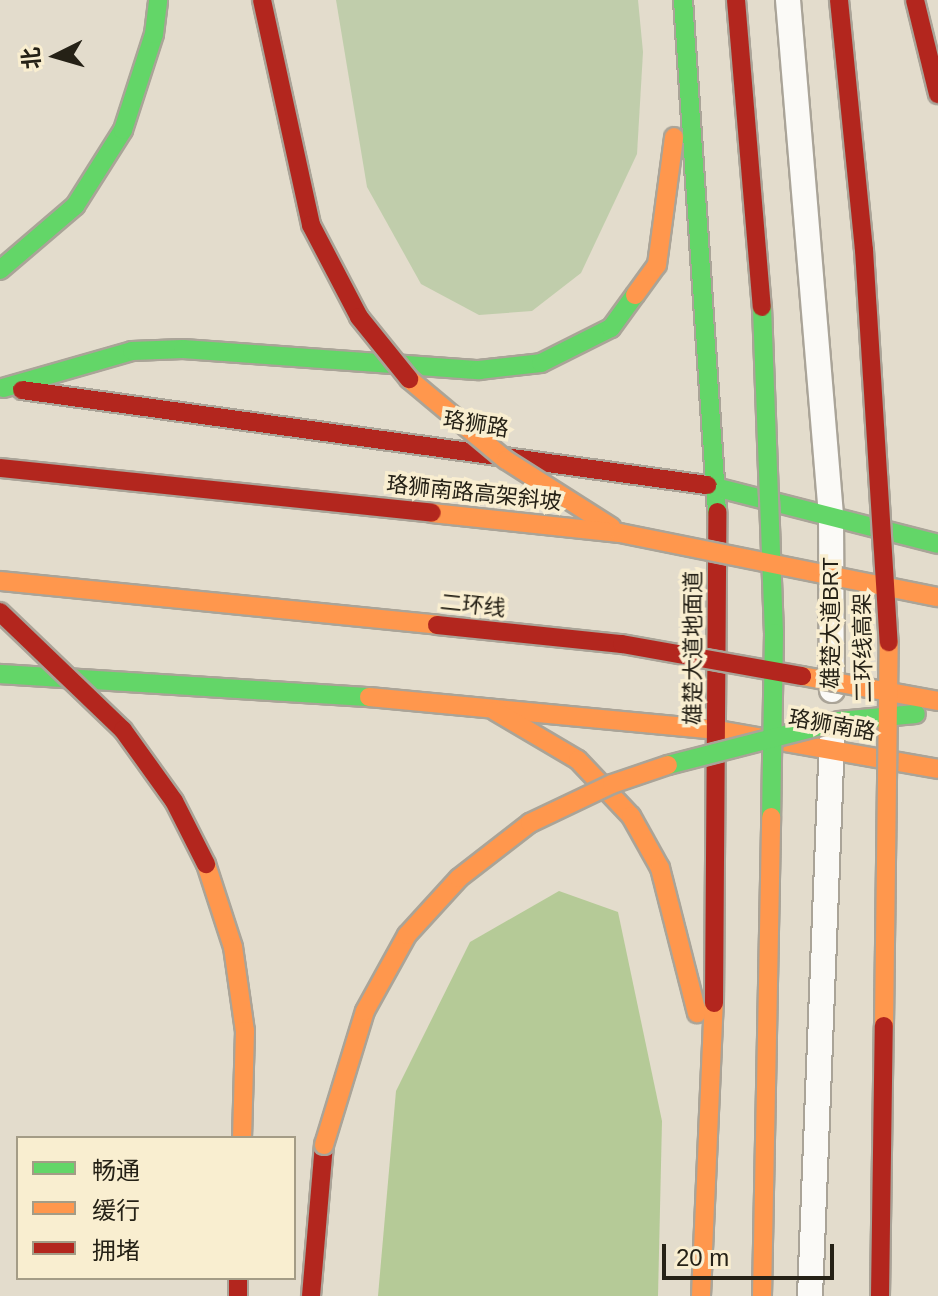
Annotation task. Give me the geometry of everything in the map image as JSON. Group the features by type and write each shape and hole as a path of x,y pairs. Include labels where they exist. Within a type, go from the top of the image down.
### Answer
{"main road":[{"path":"0,270 75,206 123,130 154,34 158,0"},
{"path":"262,0 311,225 359,317 420,393 506,460 620,533"},
{"path":"2,388 132,351 183,349 479,370 541,363 611,328 657,265 673,162 681,0"},
{"name":"雄楚大道地面道","path":"681,0 717,487 714,1094 701,1296"},
{"path":"736,0 760,239 774,633 762,1296"},
{"name":"二环线高架","path":"839,0 864,250 889,637 880,1296"},
{"path":"915,0 938,94"},
{"name":"珞狮路","path":"2,388 441,442 717,487 938,544"},
{"name":"珞狮南路高架斜坡","path":"0,468 620,533 938,597"},
{"name":"二环线","path":"0,581 622,644 938,701"},
{"path":"0,612 123,730 174,801 212,876 233,947 245,1031 242,1136"},
{"path":"0,674 482,704 717,730"},
{"path":"482,704 578,760 631,816 660,868 677,920 714,1094"},
{"path":"311,1296 324,1145 365,1011 407,935 459,878 530,823 612,784 698,755 839,721 938,712"},
{"name":"珞狮南路","path":"717,730 938,769"}],"lane":[{"name":"雄楚大道BRT","path":"788,0 831,515 832,749 810,1296"}],"green space":[{"path":"336,0 638,0 643,52 637,154 581,273 532,311 479,315 421,284 367,187"},
{"path":"559,891 618,912 662,1121 658,1296 378,1296 396,1091 470,942"}],"traffic: fast":[{"path":"0,270 75,206 123,130 154,34 158,0"},
{"path":"683,0 717,512"},
{"path":"3,388 132,351 183,349 479,370 541,363 611,328 635,295"},
{"path":"762,307 774,633 771,817"},
{"path":"707,485 938,544"},
{"path":"0,674 369,697"},
{"path":"668,765 839,721 916,714"}],"traffic: slow":[{"path":"635,295 657,265 674,137"},
{"path":"409,379 506,460 611,527"},
{"path":"432,513 620,533 938,597"},
{"path":"0,581 437,625"},
{"path":"884,1026 889,642"},
{"path":"802,676 938,701"},
{"path":"369,697 717,730 938,769"},
{"path":"495,711 578,760 631,816 660,868 697,1013"},
{"path":"324,1145 365,1011 407,935 459,878 530,823 612,784 668,765"},
{"path":"762,1296 771,817"},
{"path":"206,864 233,947 245,1031 242,1136"},
{"path":"701,1296 714,1003"}],"traffic: jam":[{"path":"262,0 311,225 359,317 409,379"},
{"path":"736,0 762,307"},
{"path":"839,0 864,250 889,642"},
{"path":"915,0 938,94"},
{"path":"22,390 707,485"},
{"path":"0,468 432,513"},
{"path":"714,1003 717,512"},
{"path":"0,612 123,730 174,801 206,864"},
{"path":"437,625 622,644 802,676"},
{"path":"880,1296 884,1026"},
{"path":"311,1296 324,1145"},
{"path":"238,1280 238,1296"}]}
